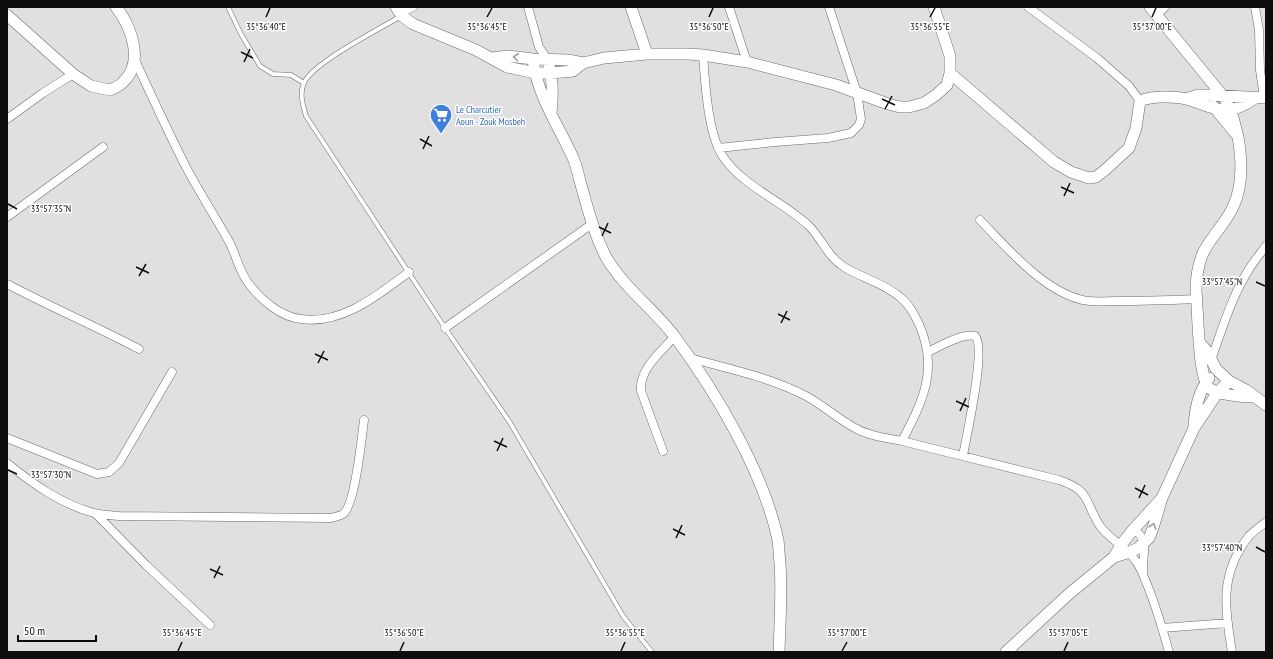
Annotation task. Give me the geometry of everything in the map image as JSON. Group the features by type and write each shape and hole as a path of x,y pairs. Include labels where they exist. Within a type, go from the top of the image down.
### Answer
{"main road":[{"path":"7,15 73,74 91,86 110,90 124,82 130,73 135,60 135,52 128,29 116,7"},
{"path":"631,7 648,54"},
{"path":"492,58 508,56 583,62 604,58 648,54 703,55 747,62 858,92 888,104 900,107 909,107 924,103 947,85 950,73 950,56 934,7"},
{"path":"1158,10 1203,72 1228,102 1238,136 1241,156 1237,196 1232,210 1209,243 1202,256 1196,283 1200,358 1208,387 1218,392 1242,397 1254,397"},
{"path":"399,12 413,24 454,40 492,58 506,67 535,73 551,73 573,70 583,62"},
{"path":"533,59 535,73 544,101 574,162 592,224 606,256 632,291 662,321 690,358 715,396 737,437 758,482 771,514 778,541 780,576 779,652"},
{"path":"547,59 551,73 553,98 551,113"},
{"path":"1203,72 1207,95 1210,101 1238,136"},
{"path":"950,73 1054,162 1071,172 1089,178 1096,177 1129,148 1136,128 1140,101 1155,97 1186,99 1215,109 1231,109 1262,98"},
{"path":"1186,99 1198,95 1262,98"},
{"path":"1200,343 1213,365 1229,381 1246,390 1266,405"},
{"path":"1194,428 1195,412 1213,365"},
{"path":"1114,557 1130,552 1149,538 1162,498 1194,428 1218,392 1229,381"},
{"path":"1006,652 1059,603 1114,557 1121,545 1134,529 1162,498"}],"street":[{"path":"399,12 413,7"},
{"path":"528,7 539,47 547,59"},
{"path":"728,7 747,62"},
{"path":"718,148 828,138 851,133 859,125 861,119 858,92 829,7"},
{"path":"1028,7 1098,58 1129,86 1140,101"},
{"path":"1255,7 1259,30 1262,98"},
{"path":"533,59 539,47"},
{"path":"703,55 704,79 713,131 718,148 730,167 809,227 836,261 856,274 893,291 907,303 921,330 928,352 929,363 919,408 902,442"},
{"path":"135,60 184,164 229,241 248,284 273,307 287,316 301,319 318,320 333,317 344,314 358,307 409,272"},
{"path":"7,119 42,93 73,74"},
{"path":"7,217 103,147"},
{"path":"980,220 1006,247 1035,273 1049,284 1071,297 1097,302 1197,299"},
{"path":"445,328 592,224"},
{"path":"1213,365 1226,317 1248,271 1266,246"},
{"path":"7,284 55,309 139,349"},
{"path":"928,352 943,344 968,336 973,336 978,339 980,354 979,371 963,456"},
{"path":"663,451 642,391 641,382 642,376 647,368 674,337"},
{"path":"690,358 760,377 784,386 806,396 859,430 876,436 963,456 1071,484 1079,489 1088,499 1103,530 1130,552 1138,564 1153,598 1169,652"},
{"path":"7,438 97,474 109,472 119,463 172,372"},
{"path":"7,463 34,484 64,501 95,513 119,516 331,518 343,514 350,504 364,420"},
{"path":"95,513 146,565 210,625"},
{"path":"1232,652 1226,597 1229,576 1240,551 1250,535 1266,522"},
{"path":"1134,529 1142,537 1144,543 1144,576"},
{"path":"1162,628 1228,623"}],"lane":[{"path":"228,7 241,34 260,66 273,74 291,75 304,83"},
{"path":"399,12 314,70 304,83 301,98 306,116 445,328 509,421 623,616 652,652"}],"place":[{"name":"Le Charcutier Aoun - Zouk Mosbeh","path":"441,134"}]}
